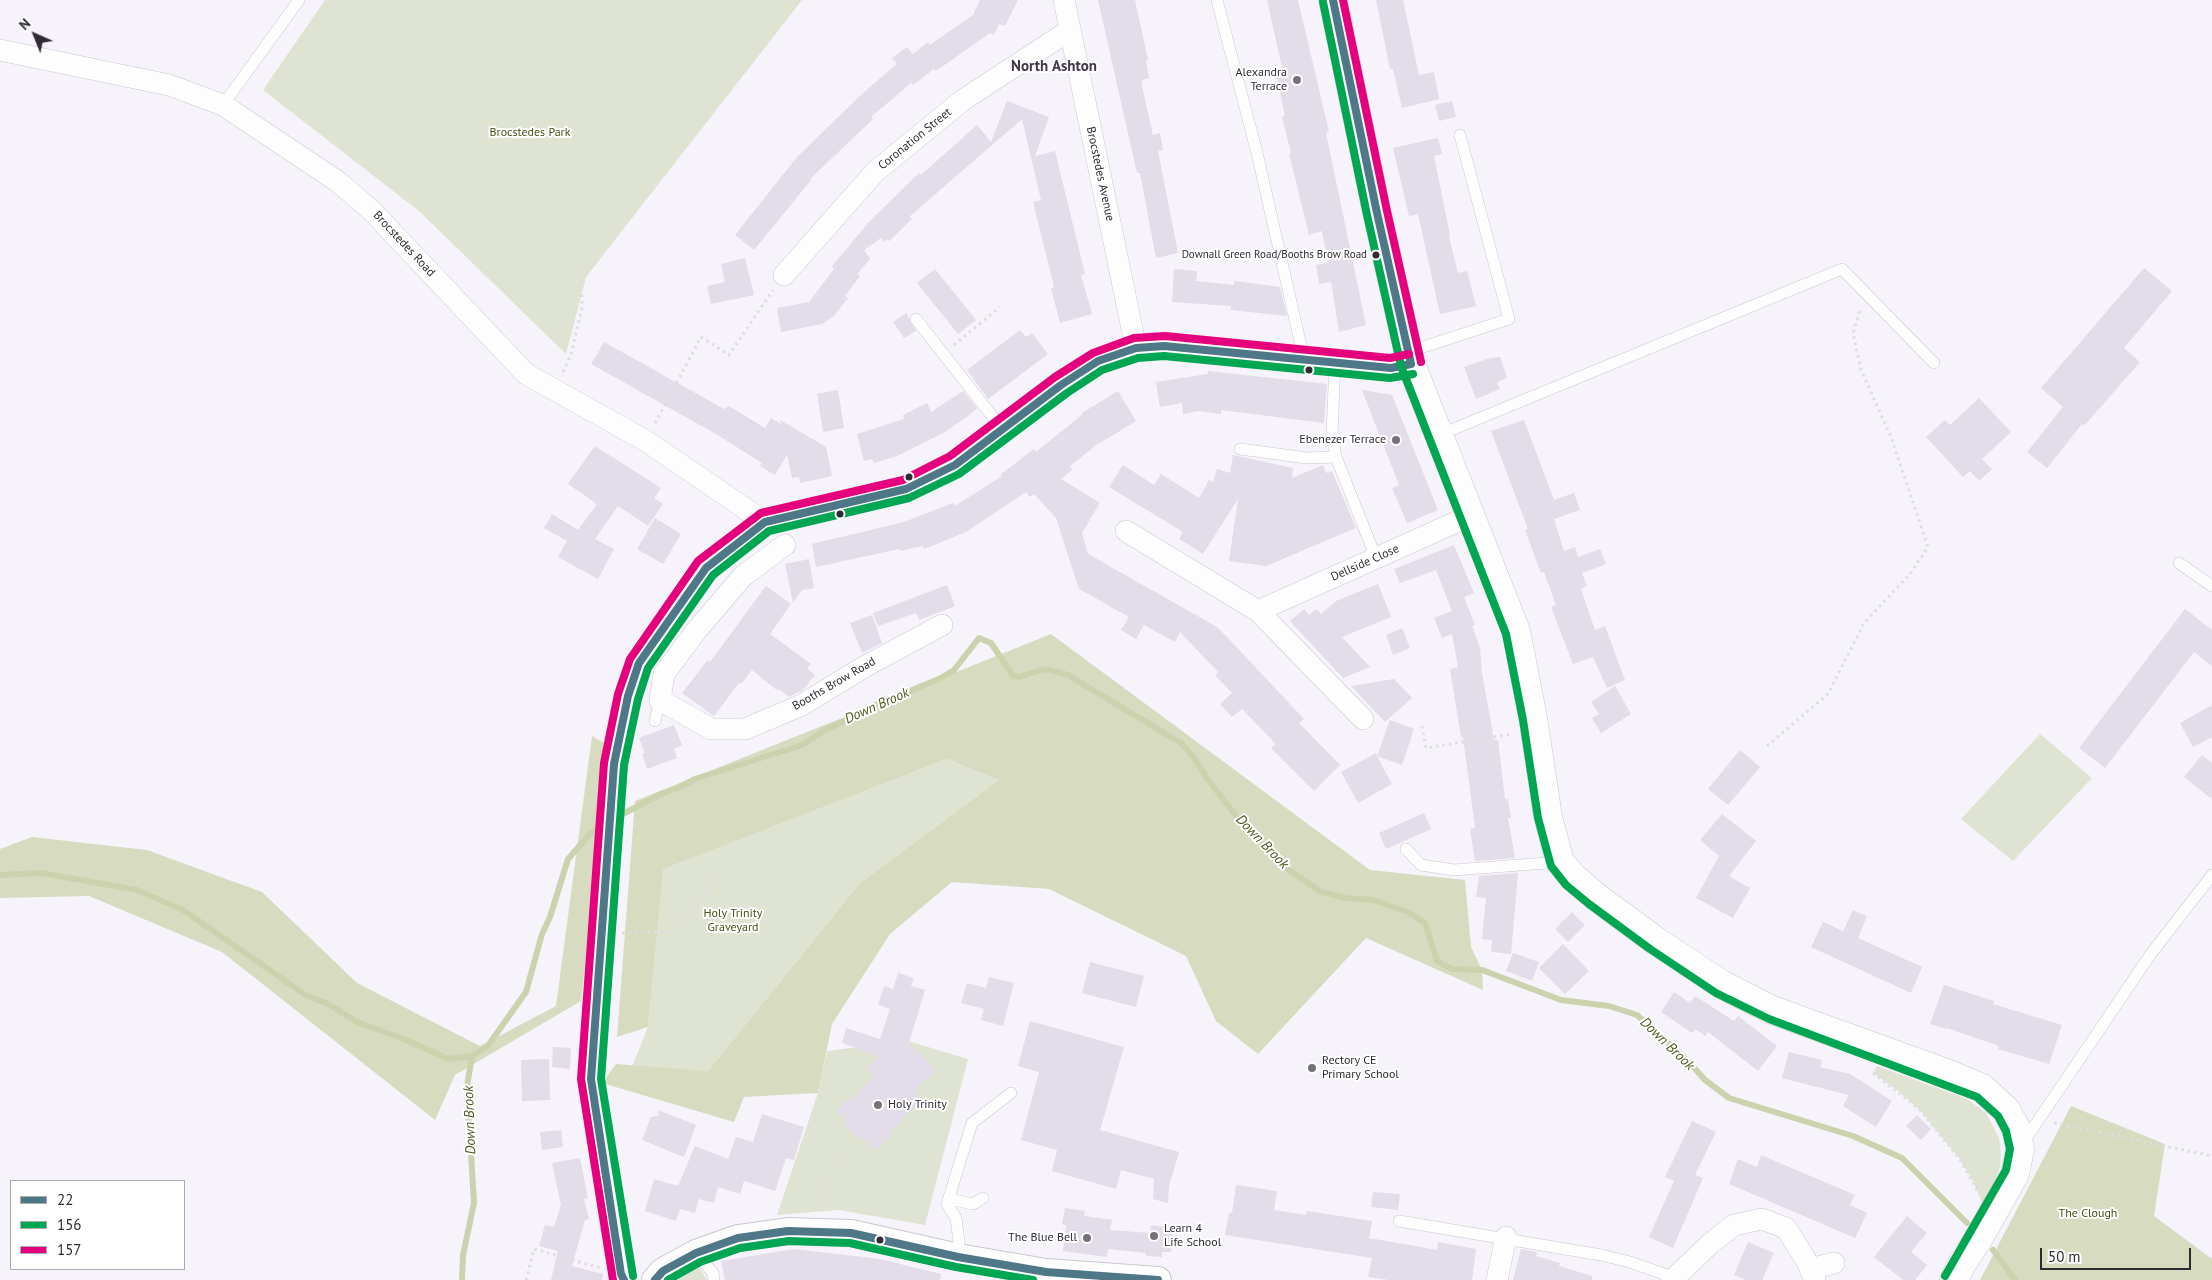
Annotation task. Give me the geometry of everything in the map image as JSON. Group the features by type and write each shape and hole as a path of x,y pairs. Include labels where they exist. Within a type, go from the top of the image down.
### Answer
{"main road":[{"path":"1333,0 1377,213 1410,358 1516,631 1535,730 1548,817 1566,870 1594,896 1656,941 1721,984 1772,1010 1946,1073 1982,1088 2006,1110 2016,1128 2020,1148 2015,1174 1954,1280"}],"street":[{"name":"Brocstedes Avenue","path":"1064,0 1136,348"},
{"name":"Coronation Street","path":"784,276 875,172 963,100 1070,30"},
{"name":"Brocstedes Road","path":"0,50 169,85 223,105 337,181 371,210 526,374 646,441 765,522"},
{"path":"622,1277 590,1079 614,764 628,696 639,663 671,615 706,568 765,522 906,489 955,465 1061,385 1098,362 1136,348 1164,346 1391,368 1410,358"},
{"name":"Dellside Close","path":"1258,611 1472,515"},
{"path":"1126,531 1258,611 1363,719"},
{"path":"660,700 664,674 696,631 743,576 785,545"},
{"path":"671,615 696,631"},
{"name":"Booths Brow Road","path":"660,700 711,729 745,729 802,705 864,667 942,625"},
{"path":"1675,1279 1710,1244 1734,1226 1762,1219 1786,1228 1812,1275 1834,1262"},
{"path":"655,1280 663,1271 696,1253 738,1238 788,1231 851,1232 1046,1276 1158,1280"},
{"path":"1497,1280 1506,1237"}],"lane":[{"path":"223,105 299,0"},
{"path":"1217,0 1257,153 1304,359"},
{"path":"1410,358 1509,319 1460,136"},
{"path":"1439,435 1842,268 1934,363"},
{"path":"916,319 942,355 1003,430"},
{"path":"1335,363 1332,434 1336,457 1376,558"},
{"path":"1240,449 1307,458 1336,457"},
{"path":"2179,563 2212,586"},
{"path":"655,721 660,700"},
{"path":"1406,849 1421,865 1454,870 1566,870"},
{"path":"2020,1148 2150,955 2212,875"},
{"path":"958,1257 959,1240 956,1218 947,1204 972,1123 1011,1093"},
{"path":"949,1199 973,1204 983,1198"},
{"path":"1399,1220 1601,1254 1630,1262 1675,1279"},
{"path":"696,1253 713,1273 714,1280"}],"path":[{"path":"646,441 701,338 728,355 784,276"},
{"path":"558,392 573,346 582,307 582,291"},
{"path":"1767,746 1828,694 1864,623 1910,574 1928,547 1891,437 1861,370 1853,333 1865,292"},
{"path":"942,355 1000,307"},
{"path":"1422,726 1426,748 1535,730"},
{"path":"601,933 669,932 695,907 726,868"},
{"path":"1866,1067 1920,1110 1959,1158 1973,1182 1984,1207 1984,1229"},
{"path":"2038,1119 2212,1156"},
{"path":"806,1231 842,1149"},
{"path":"526,1280 534,1249 622,1277"}],"green space":[{"name":"Brocstedes Park","path":"325,0 802,0 586,277 566,354 419,211 263,90"},
{"path":"1051,634 1370,870 1465,880 1471,947 1482,970 1483,990 1366,938 1258,1054 1216,1021 1186,956 1049,889 952,882 890,934 832,1024 818,1093 744,1097 734,1122 602,1083 616,1064 708,1071 860,883 999,780 947,759 663,869 648,1027 617,1037 635,801"},
{"path":"2040,734 2092,778 2013,861 1961,819"},
{"path":"592,736 609,746 581,1001 455,1075 435,1120 222,952 89,896 0,898 0,849 32,837 147,850 262,892 357,983 480,1046 556,1006"},
{"name":"Holy Trinity Graveyard","path":"947,759 999,780 860,883 708,1071 632,1067 648,1027 662,869"},
{"path":"901,1039 968,1059 925,1225 839,1210 777,1215 818,1093 827,1051 876,1045"},
{"path":"1877,1066 1967,1099 1986,1113 1999,1138 2001,1155 2000,1167 1984,1207 1973,1181 1959,1158 1920,1110 1873,1073"},
{"name":"The Clough","path":"2071,1106 2165,1144 2154,1216 2212,1259 2212,1280 1980,1280"},
{"path":"698,1265 707,1280 677,1280"}],"building":[{"path":"980,0 1018,0 1005,26 999,24 994,35 990,33 936,71 934,69 913,85 911,83 871,117 873,119 810,179 754,250 735,235 797,157 864,92 897,64 892,58 907,47 913,54 928,42 930,45 973,15"},
{"path":"1098,0 1135,0 1148,60 1146,61 1149,78 1142,80 1142,86 1153,135 1160,133 1163,150 1158,151 1178,253 1156,258 1140,173 1137,173"},
{"path":"1267,0 1298,0 1329,132 1326,133 1366,325 1339,332 1331,282 1319,284 1316,265 1328,263 1322,231 1309,235 1289,153 1291,153 1282,117 1285,116 1275,69 1282,67"},
{"path":"1376,0 1403,0 1419,75 1434,72 1439,99 1402,108 1393,69 1390,69"},
{"path":"1007,101 1049,117 1035,156 1055,151 1085,274 1081,275 1092,314 1060,323 1051,288 1054,287 1033,202 1041,200 1022,119 909,217 912,219 889,241 886,239 884,242 881,238 864,250 870,259 857,274 860,276 845,296 848,298 834,316 822,324 781,332 777,308 809,302 834,269 832,266 869,222 919,173 921,175 977,125 991,142"},
{"path":"1452,101 1456,117 1439,121 1435,105"},
{"path":"1438,138 1442,154 1434,156 1449,236 1458,273 1467,271 1476,306 1440,314 1418,214 1409,216 1393,148"},
{"path":"745,258 754,295 711,304 707,286 725,282 721,264"},
{"path":"2144,268 2172,291 2124,348 2140,362 2084,426 2082,424 2047,468 2027,452 2063,407 2041,388"},
{"path":"935,269 976,320 958,334 917,283"},
{"path":"1174,269 1197,271 1196,281 1234,285 1234,281 1280,287 1287,316 1231,310 1231,306 1172,302"},
{"path":"906,313 916,331 904,338 893,322"},
{"path":"1020,330 1026,337 1032,333 1048,354 988,399 967,370"},
{"path":"604,342 724,409 729,406 765,428 771,418 781,424 780,420 826,447 832,476 800,483 799,477 792,478 787,455 775,475 760,466 762,463 716,434 591,364"},
{"path":"1500,357 1507,378 1497,382 1500,389 1476,399 1464,367 1490,358"},
{"path":"1208,371 1327,384 1324,423 1221,410 1221,414 1199,411 1183,414 1182,403 1160,407 1156,382 1208,374"},
{"path":"838,390 844,428 823,432 817,394"},
{"name":"Ebenezer Terrace","path":"1362,390 1392,395 1438,510 1407,523 1392,488 1399,485"},
{"path":"963,391 977,408 968,416 945,432 897,456 874,463 872,459 864,461 857,434 904,419 903,415 927,403 931,412"},
{"path":"1118,391 1136,421 1093,446 1070,466 1072,470 1061,479 1100,503 1082,533 1088,554 1217,627 1228,638 1304,719 1299,723 1340,765 1314,791 1271,748 1276,744 1242,709 1232,717 1220,704 1232,693 1215,675 1218,672 1180,632 1175,642 1144,625 1136,639 1121,630 1129,617 1079,589 1056,518 1034,494 1030,497 1026,492 966,532 924,549 923,546 900,551 899,549 816,567 812,544 904,522 953,503 955,506 1002,476 1000,475 1034,449 1036,452 1082,413"},
{"path":"1979,398 2011,432 1982,459 1992,469 1979,481 1970,471 1963,477 1926,437 1945,420 1950,425"},
{"path":"1524,420 1554,500 1574,493 1580,510 1554,519 1564,551 1575,547 1578,557 1600,549 1606,564 1582,573 1587,586 1581,589 1595,630 1605,626 1625,680 1607,688 1593,657 1573,664 1551,607 1556,605 1544,572 1541,573 1525,530 1528,529 1491,431"},
{"path":"595,446 661,488 654,498 663,504 648,526 618,506 595,539 614,549 598,579 558,557 567,541 544,528 552,514 578,530 597,504 568,484"},
{"path":"1233,455 1293,468 1292,478 1323,465 1326,473 1332,471 1356,528 1266,566 1229,561 1238,499 1203,554 1179,539 1183,532 1109,487 1123,465 1154,485 1161,474 1199,498 1209,480 1213,482 1217,469 1230,473"},
{"path":"655,518 681,534 663,564 637,549"},
{"path":"1454,545 1474,593 1464,597 1475,625 1472,626 1480,648 1482,673 1494,740 1498,740 1505,799 1508,799 1511,818 1508,818 1515,858 1475,861 1470,829 1475,828 1463,737 1461,737 1450,669 1458,667 1452,634 1442,638 1434,618 1452,611 1436,570 1400,583 1394,569"},
{"path":"809,559 814,588 802,590 793,603 785,564"},
{"path":"1378,584 1391,617 1342,637 1370,667 1343,678 1290,621 1304,609 1309,615 1316,609 1321,614 1336,601"},
{"path":"947,585 955,606 919,620 916,613 878,626 873,613"},
{"path":"766,586 791,604 770,634 811,664 807,668 815,675 803,690 789,697 779,689 778,691 752,670 741,684 739,683 714,716 682,693 708,660 710,662"},
{"path":"2185,609 2212,630 2212,666 2194,652 2105,768 2079,748"},
{"path":"872,615 882,643 862,653 850,623"},
{"path":"1402,628 1410,648 1393,655 1386,635"},
{"path":"1394,679 1412,698 1385,722 1351,686"},
{"path":"1615,686 1631,714 1601,733 1592,718 1599,714 1591,702"},
{"path":"2212,705 2212,737 2193,747 2180,723"},
{"path":"1390,720 1414,729 1402,765 1377,756"},
{"path":"674,725 682,745 674,749 677,758 647,769 642,754 645,753 639,738"},
{"path":"1740,750 1760,767 1728,805 1708,789"},
{"path":"1376,753 1392,784 1358,803 1341,772"},
{"path":"2202,755 2212,763 2212,799 2184,777"},
{"path":"1424,813 1431,829 1386,849 1379,833"},
{"path":"1722,814 1756,841 1729,876 1750,888 1733,918 1696,898 1719,856 1700,840"},
{"path":"1518,873 1511,954 1491,952 1492,940 1482,939 1486,898 1476,897 1479,876"},
{"path":"1853,910 1867,916 1858,938 1922,967 1911,993 1811,947 1823,922 1843,931"},
{"path":"1572,912 1585,925 1568,942 1555,929"},
{"path":"1563,944 1589,971 1565,994 1539,968"},
{"path":"1513,953 1539,962 1532,981 1506,971"},
{"path":"1090,962 1144,976 1136,1007 1082,993"},
{"path":"898,973 914,978 911,986 925,990 909,1043 936,1070 914,1091 922,1099 890,1132 892,1134 876,1150 844,1124 847,1121 836,1110 848,1099 850,1101 874,1076 866,1069 879,1056 842,1043 846,1028 880,1039 890,1009 878,1005 884,986 893,989"},
{"path":"989,977 1014,983 1003,1026 981,1020 984,1009 961,1003 967,983 986,988"},
{"path":"1944,985 1994,1001 1993,1004 2062,1025 2049,1064 1998,1049 1999,1046 1930,1024"},
{"path":"1674,992 1690,1003 1695,996 1734,1021 1738,1016 1777,1046 1758,1071 1708,1032 1705,1036 1695,1029 1692,1033 1661,1012"},
{"path":"1030,1021 1124,1047 1100,1130 1179,1152 1169,1186 1168,1203 1153,1199 1154,1179 1121,1170 1116,1189 1052,1171 1057,1150 1021,1140 1039,1072 1018,1066"},
{"path":"553,1047 571,1048 570,1069 552,1067"},
{"path":"1789,1052 1822,1060 1820,1067 1850,1074 1892,1101 1876,1127 1843,1106 1849,1095 1782,1078"},
{"path":"549,1059 550,1100 522,1101 521,1060"},
{"path":"658,1110 696,1125 684,1157 642,1140 651,1117 659,1116"},
{"path":"762,1114 804,1127 794,1160 786,1158 775,1191 744,1181 740,1194 718,1187 714,1203 699,1199 695,1213 680,1209 676,1221 645,1211 654,1179 678,1186 695,1146 728,1159 736,1137 753,1142"},
{"path":"1917,1115 1931,1129 1921,1140 1906,1126"},
{"path":"1692,1121 1716,1132 1695,1175 1703,1178 1673,1248 1649,1237 1674,1181 1665,1177"},
{"path":"561,1130 563,1147 542,1150 540,1132"},
{"path":"1761,1155 1855,1195 1850,1205 1867,1213 1855,1238 1729,1184 1738,1159 1757,1167"},
{"path":"580,1158 588,1198 584,1199 589,1219 585,1220 572,1266 603,1274 602,1280 551,1280 558,1251 539,1246 545,1225 554,1227 561,1205 552,1163"},
{"path":"1236,1185 1277,1191 1274,1210 1306,1215 1307,1211 1372,1221 1369,1238 1437,1250 1438,1242 1476,1249 1472,1280 1389,1280 1368,1277 1372,1258 1225,1235 1229,1213 1232,1213"},
{"path":"1373,1192 1400,1194 1398,1210 1371,1207"},
{"path":"1065,1208 1085,1211 1084,1216 1112,1220 1110,1230 1150,1233 1151,1225 1173,1228 1171,1252 1162,1252 1162,1257 1146,1256 1146,1253 1108,1249 1107,1257 1063,1251 1066,1225 1062,1224"},
{"path":"1907,1216 1927,1233 1911,1252 1927,1265 1915,1280 1903,1280 1874,1257"},
{"path":"1748,1242 1774,1253 1762,1280 1746,1280 1734,1275"},
{"path":"794,1249 880,1259 941,1274 940,1280 725,1280 721,1261"},
{"path":"1521,1249 1537,1252 1536,1256 1560,1263 1559,1266 1592,1276 1592,1280 1513,1280"}],"waterway":[{"name":"Down Brook","path":"619,816 695,779 802,745 825,730 871,707 941,678 954,670 979,638 991,643 1013,676 1019,677 1045,669 1068,675 1181,743 1192,755 1209,781 1237,817 1284,867 1321,892 1346,898 1373,900 1408,912 1425,923 1437,961 1451,969 1482,970 1561,1000 1609,1006 1637,1015 1688,1061 1705,1080 1729,1098 1853,1136 1902,1158 1967,1223"},
{"name":"Down Brook","path":"462,1280 463,1255 474,1203 467,1086 472,1056 487,1047 526,992 542,934 550,917 568,859 590,834 604,824"},
{"path":"0,875 42,873 137,890 183,910 307,996 326,1003 359,1023 404,1039 448,1059 472,1056"},
{"name":"Down Brook","path":"1993,1250 2015,1280"}],"transit line":[{"name":"22","path":"1333,0 1377,213 1411,364"},
{"name":"157","path":"1343,0 1421,362"},
{"name":"156","path":"1323,2 1367,215 1401,366 1506,634 1523,720 1538,818 1551,866 1566,885 1589,904 1650,949 1716,993 1769,1019 1977,1097 1998,1116 2006,1131 2010,1149 2006,1170 1945,1276"},
{"name":"157","path":"613,1280 581,1079 604,763 618,694 630,659 698,561 761,513 903,480 950,456 1055,377 1093,353 1134,338 1165,336 1390,358 1409,354"},
{"name":"22","path":"624,1280 621,1274 591,1079 614,764 628,696 639,663 706,568 765,522 906,489 955,465 1061,385 1098,361 1136,348 1164,346 1391,368 1411,364"},
{"name":"156","path":"633,1276 601,1079 624,765 638,699 648,668 713,575 769,531 909,498 959,474 1067,393 1102,370 1138,358 1164,356 1390,378 1413,374"},
{"name":"22","path":"655,1280 663,1271 696,1253 738,1238 788,1231 851,1233 958,1257 1046,1272 1158,1280"},
{"name":"156","path":"668,1280 700,1262 740,1248 789,1241 850,1243 956,1267 1033,1280"}],"place":[{"name":"Alexandra Terrace","path":"1297,80"},
{"name":"Downall Green Road/Booths Brow Road","path":"1376,255"},
{"name":"Ebenezer Terrace","path":"1396,440"},
{"name":"Rectory CE Primary School","path":"1312,1068"},
{"name":"Holy Trinity","path":"878,1105"},
{"name":"Learn 4 Life School","path":"1154,1236"},
{"name":"The Blue Bell","path":"1087,1238"}],"district":[{"name":"North Ashton","path":"1054,67"}]}
